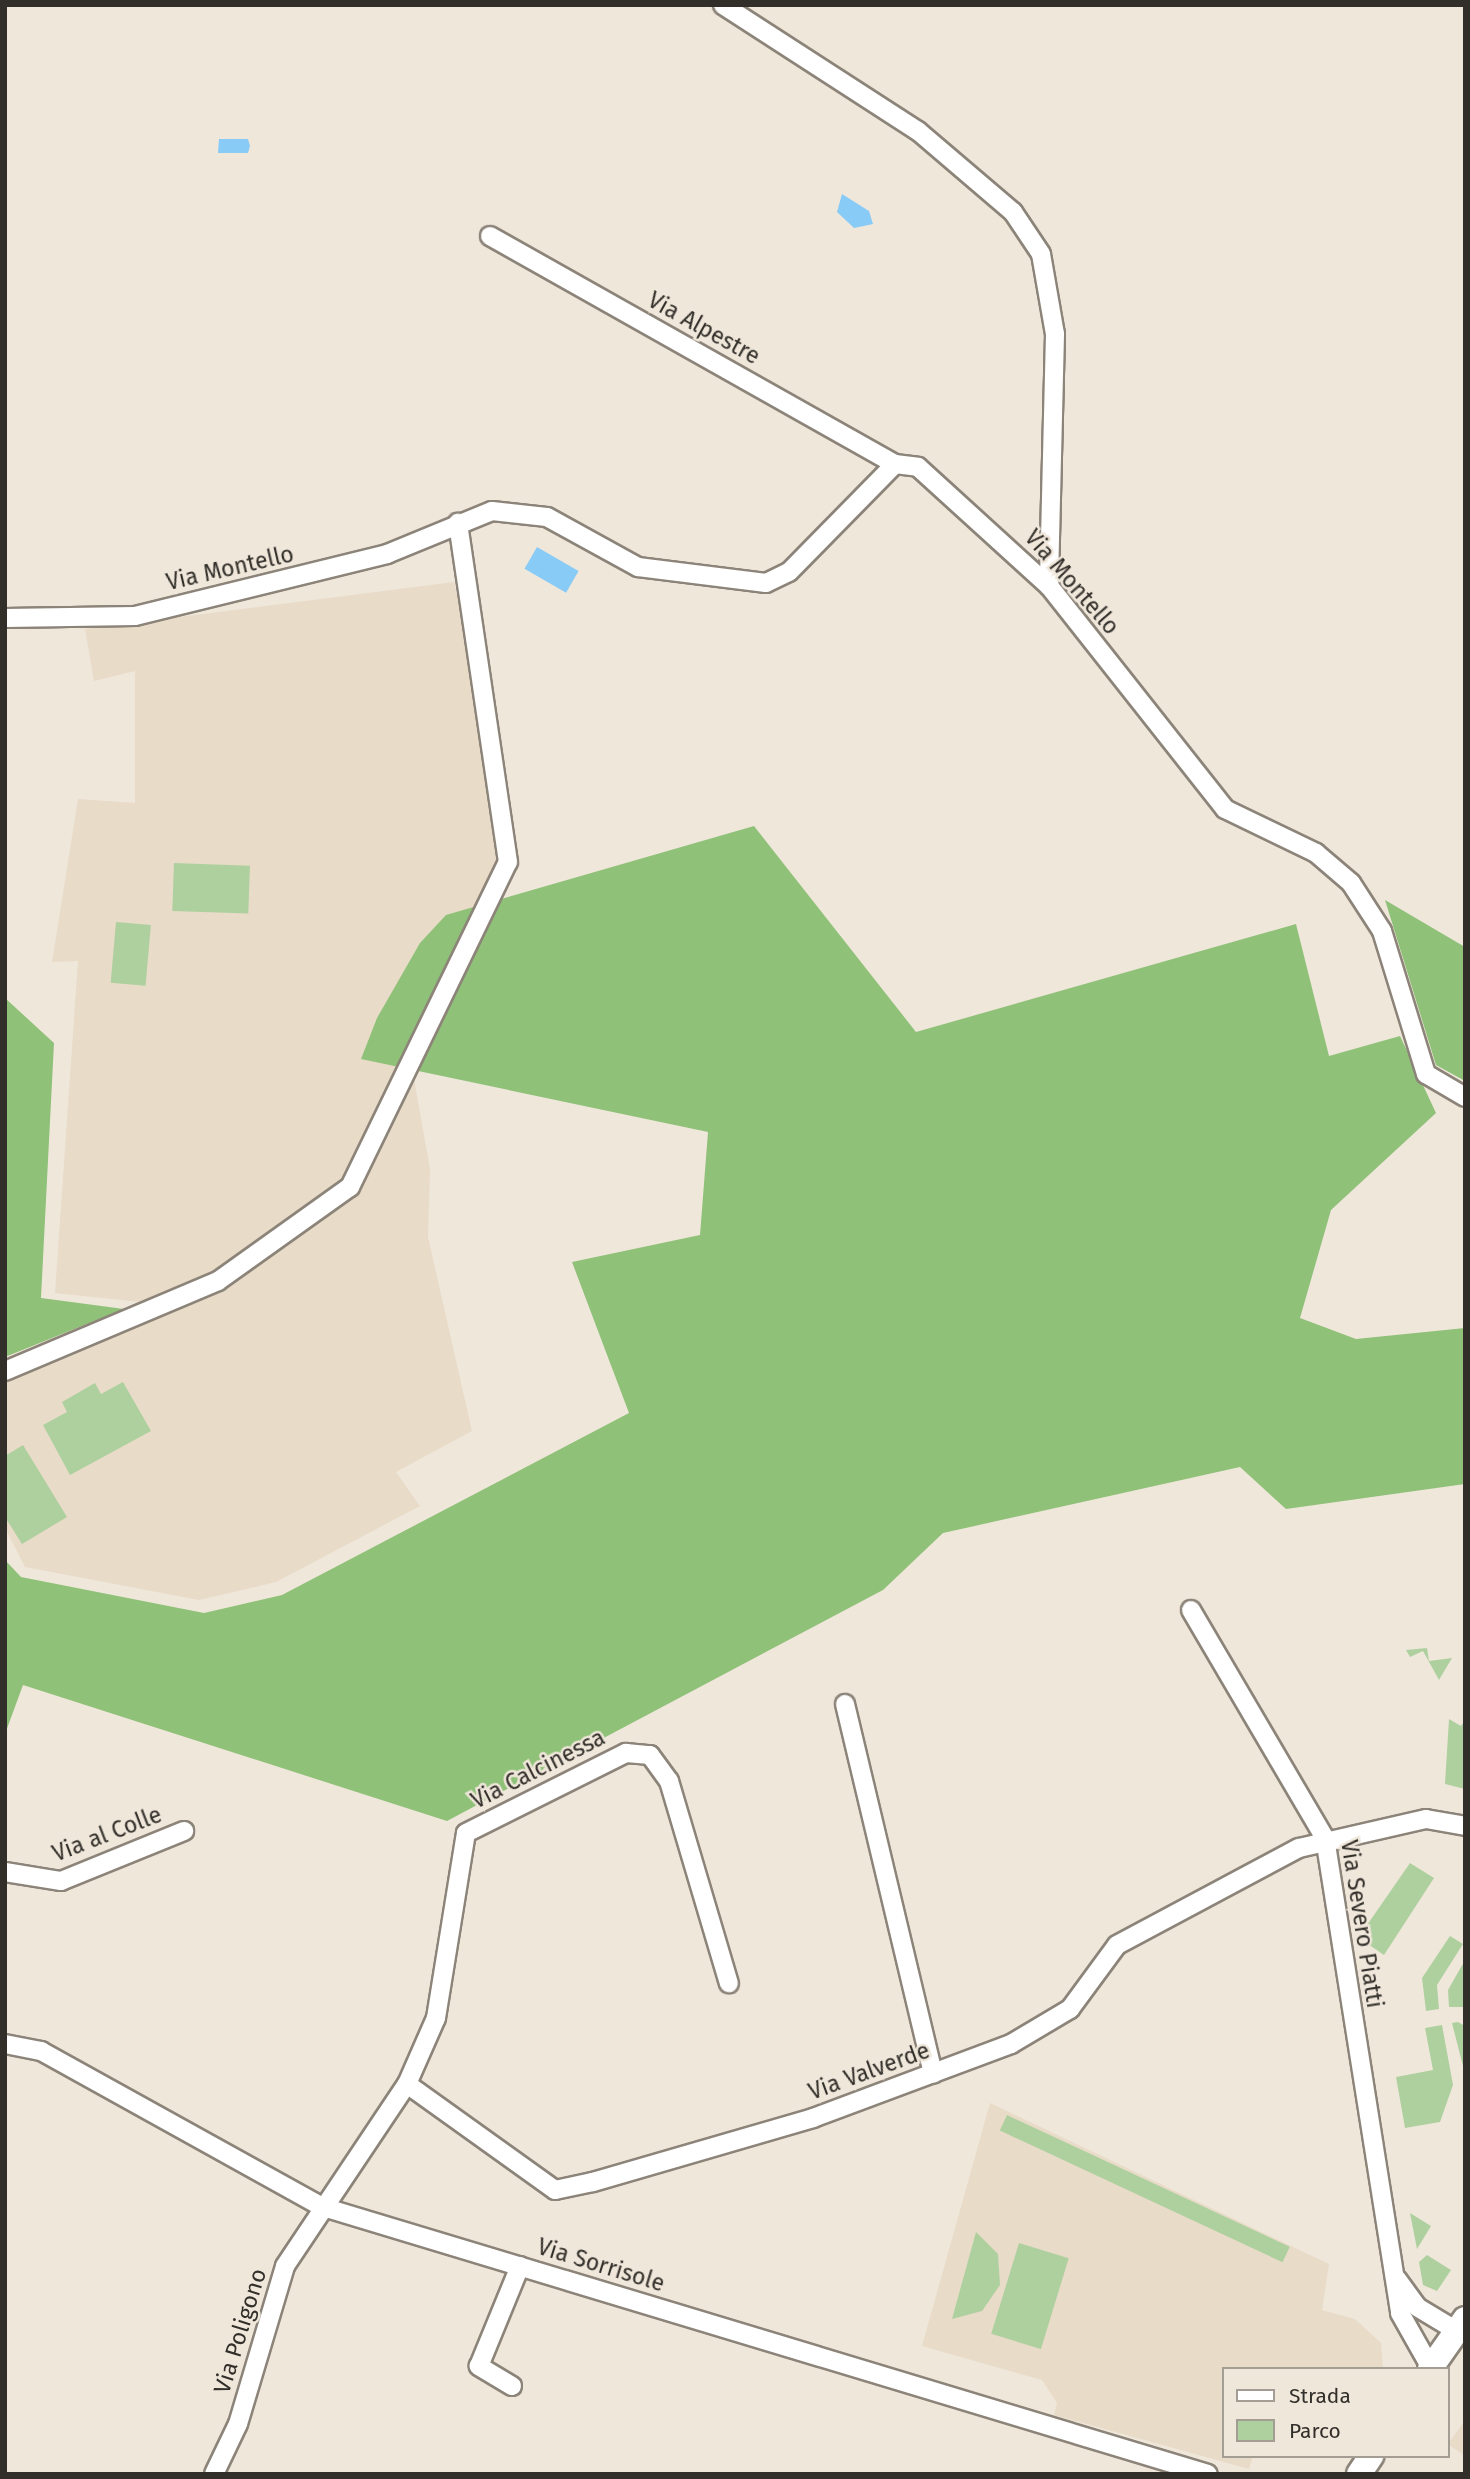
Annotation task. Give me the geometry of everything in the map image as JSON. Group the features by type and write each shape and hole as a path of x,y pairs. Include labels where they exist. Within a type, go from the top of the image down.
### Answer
{"main road":[{"path":"1432,2367 1461,2325"},
{"path":"1359,2474 1370,2458"}],"street":[{"path":"723,5 918,131 1013,212 1041,254 1055,334 1049,586"},
{"name":"Via Alpestre","path":"489,236 895,464"},
{"name":"Via Montello","path":"5,618 135,616 387,554 492,511 520,510 547,517 638,566 766,583 789,572 895,464 926,471 1049,586 1225,809 1316,853 1351,883 1382,931 1426,1074 1465,1097"},
{"path":"5,1370 218,1281 340,1205 350,1188 508,862 469,570 458,523"},
{"name":"Via Severo Piatti","path":"1191,1610 1325,1838 1405,2328 1430,2367"},
{"path":"845,1704 933,2074"},
{"name":"Via Calcinessa","path":"407,2084 436,2018 466,1833 626,1753 650,1755 669,1782 729,1983"},
{"name":"Via Valverde","path":"407,2084 555,2190 813,2118 933,2074 1043,2028 1070,2009 1117,1945 1325,1838 1426,1819 1465,1826"},
{"name":"Via al Colle","path":"5,1872 61,1881 184,1831"},
{"name":"Via Sorrisole","path":"5,2044 41,2051 323,2207 1208,2474"},
{"path":"323,2207 407,2084"},
{"name":"Via Poligono","path":"214,2474 238,2424 271,2297 323,2207"},
{"path":"512,2386 480,2366 520,2266"},
{"name":"Via Severo Piatti","path":"1397,2279 1418,2307 1461,2325"}],"shaded area":[{"path":"454,582 492,750 505,845 450,1010 414,1079 430,1169 428,1237 472,1431 396,1472 420,1506 276,1582 199,1600 25,1567 5,1528 5,1372 150,1303 55,1293 78,961 52,962 78,799 135,803 135,671 94,681 85,629"},
{"path":"990,2103 1329,2264 1322,2310 1355,2319 1381,2343 1383,2367 1222,2367 1222,2458 1252,2458 1249,2469 1054,2415 1057,2403 1042,2380 922,2346"},
{"path":"1465,2420 1465,2456 1449,2443"}],"green space":[{"path":"754,826 916,1032 1296,924 1329,1056 1400,1036 1436,1113 1331,1210 1300,1318 1356,1339 1465,1328 1465,1484 1286,1509 1240,1467 943,1533 883,1590 447,1821 23,1685 5,1734 5,1560 21,1577 204,1613 282,1595 629,1413 572,1262 700,1235 708,1132 361,1059 377,1018 420,943 446,915"},
{"path":"174,863 250,866 248,914 172,911"},
{"path":"1385,900 1465,947 1465,1081 1436,1065"},
{"path":"116,922 151,925 146,986 111,983"},
{"path":"5,998 54,1043 41,1298 124,1309 5,1357"},
{"path":"123,1382 151,1431 70,1475 43,1425 67,1412 62,1402 95,1383 101,1394"},
{"path":"23,1445 67,1517 22,1544 5,1517 5,1456"},
{"path":"1427,1648 1429,1661 1452,1658 1439,1680 1423,1651 1410,1657 1406,1650"},
{"path":"1449,1719 1461,1726 1465,1720 1465,1789 1445,1784"},
{"path":"1410,1863 1434,1878 1384,1955 1368,1944 1365,1928"},
{"path":"1450,1936 1463,1944 1437,1985 1439,2009 1426,2011 1422,1978"},
{"path":"1465,1960 1465,2007 1449,2007 1448,1990"},
{"path":"1458,2022 1465,2026 1465,2074 1452,2023"},
{"path":"1442,2025 1453,2085 1440,2122 1405,2128 1396,2077 1433,2070 1425,2028"},
{"path":"1007,2115 1290,2247 1283,2262 1000,2130"},
{"path":"1410,2213 1431,2226 1417,2249"},
{"path":"976,2232 998,2254 1000,2285 982,2311 952,2319"},
{"path":"1019,2243 1069,2258 1041,2349 991,2334"},
{"path":"1427,2255 1451,2270 1437,2291 1423,2285 1419,2262"}],"water":[{"path":"219,139 248,139 248,153 218,153"},
{"path":"842,194 869,211 873,224 854,228 837,212"},
{"path":"537,547 579,571 566,593 524,569"}]}
